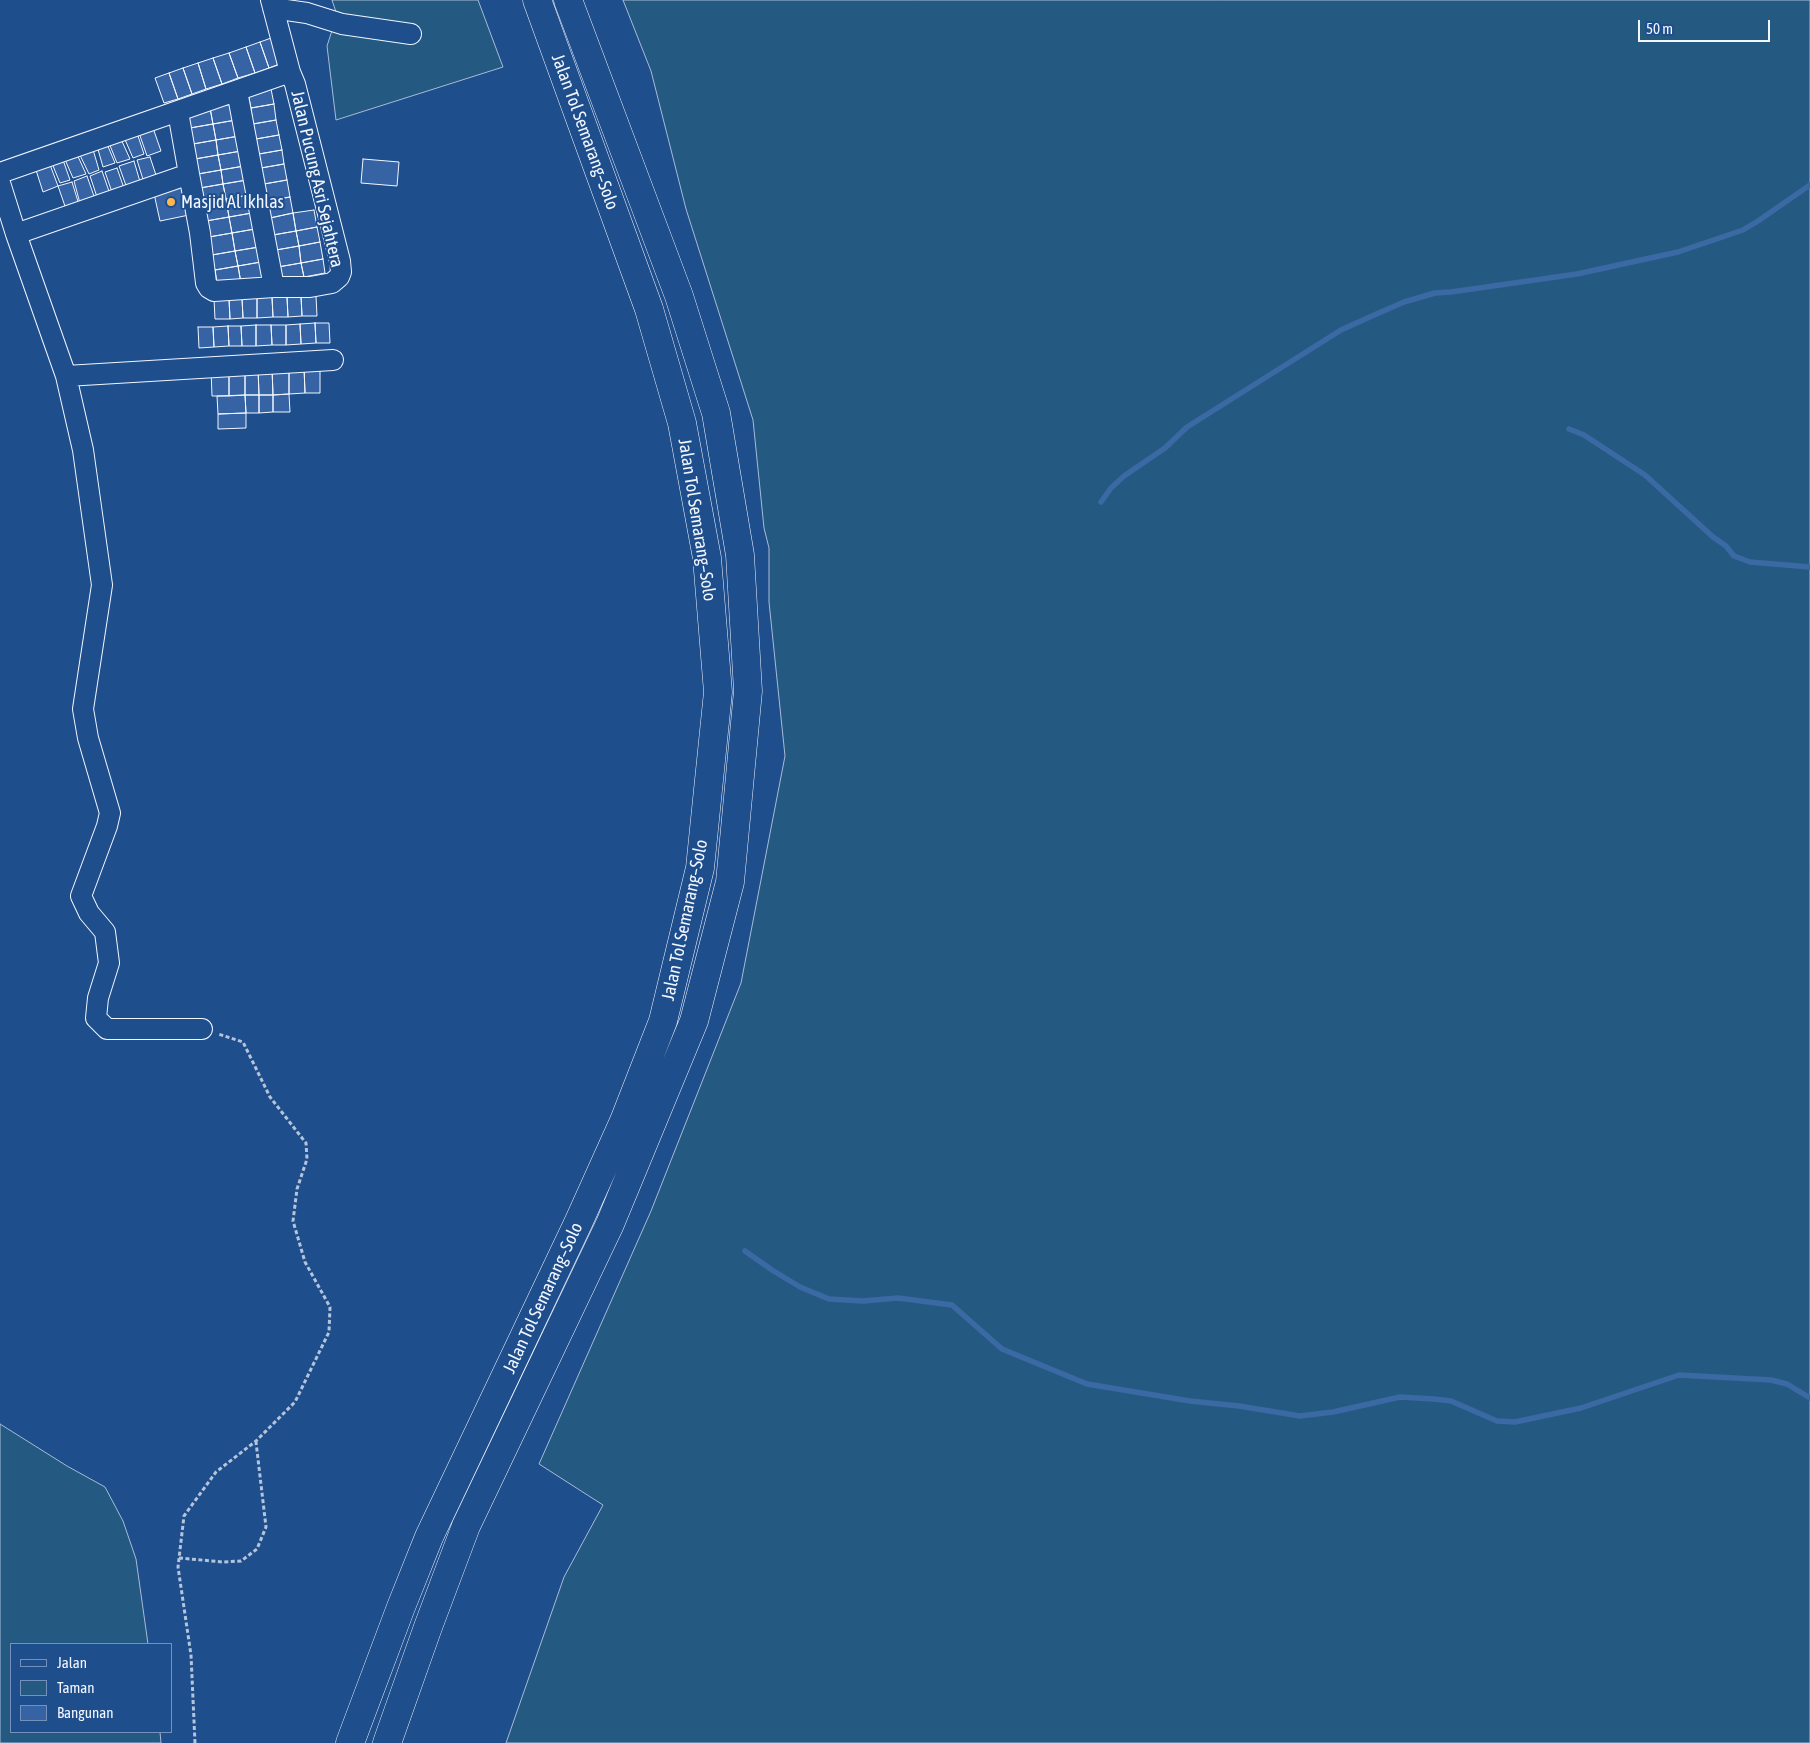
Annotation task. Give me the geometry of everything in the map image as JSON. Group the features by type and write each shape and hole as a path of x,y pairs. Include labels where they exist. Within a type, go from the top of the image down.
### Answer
{"highway":[{"name":"Jalan Tol Semarang–Solo","path":"350,1743 429,1536 489,1412 620,1130 663,1021 700,868 718,692 707,558 682,423 649,309 537,0"},
{"name":"Jalan Tol Semarang–Solo","path":"387,1743 466,1526 610,1224 694,1021 730,882 748,690 740,555 716,413 679,296 568,0"}],"street":[{"path":"290,72 272,4 307,12 342,24 411,34"},
{"name":"Jalan Pucung Asri Sejahtera","path":"0,173 290,72 314,158 341,272 339,277 332,283 310,287 214,291 209,288 206,283 200,233 178,112"},
{"path":"237,91 274,287"},
{"path":"16,234 189,174"},
{"path":"0,184 66,376 83,450 102,585 83,708 88,738 110,813 81,896 89,913 105,932 109,963 98,998 96,1018 107,1028 202,1029"},
{"path":"66,376 333,360"}],"path":[{"path":"195,1743 191,1655 178,1567 184,1516 216,1472 256,1442 295,1402 329,1332 330,1306 305,1262 293,1220 297,1189 308,1159 306,1143 270,1097 243,1042 202,1029"},
{"path":"179,1558 223,1562 241,1561 257,1549 266,1527 256,1442"}],"green space":[{"path":"332,0 478,0 503,67 336,120 327,46 337,15"},
{"path":"623,0 1810,0 1810,1743 506,1743 564,1577 603,1505 539,1464 651,1211 741,983 785,756 769,602 769,548 764,528 753,420 686,209 651,71"},
{"path":"0,1424 67,1466 105,1487 123,1521 136,1559 148,1643 10,1643 10,1733 160,1733 161,1743 0,1743"}],"building":[{"path":"274,37 282,63 269,68 260,42"},
{"path":"260,42 269,68 255,73 246,47"},
{"path":"246,47 255,73 238,78 229,53"},
{"path":"229,53 238,78 222,84 213,58"},
{"path":"213,58 222,84 206,89 198,63"},
{"path":"198,63 206,89 192,94 183,68"},
{"path":"183,68 192,94 178,99 169,73"},
{"path":"169,73 178,99 164,103 155,78"},
{"path":"271,89 274,104 251,108 248,93"},
{"path":"233,104 236,120 213,124 210,108"},
{"path":"274,104 276,120 253,124 251,108"},
{"path":"210,108 213,124 190,128 187,113"},
{"path":"236,120 239,136 216,140 213,124"},
{"path":"276,120 279,135 256,139 253,124"},
{"path":"213,124 216,140 193,144 190,128"},
{"path":"152,125 161,151 147,156 138,130"},
{"path":"136,130 144,154 133,158 123,135"},
{"path":"279,135 282,150 259,154 256,139"},
{"path":"239,136 241,151 218,155 216,140"},
{"path":"121,139 130,159 117,163 109,143"},
{"path":"216,140 218,155 195,159 193,144"},
{"path":"107,144 115,163 103,167 97,146"},
{"path":"92,146 99,170 89,174 78,151"},
{"path":"282,150 284,164 261,168 259,154"},
{"path":"241,151 244,166 221,170 218,155"},
{"path":"76,152 86,174 73,178 63,155"},
{"path":"218,155 221,170 198,174 195,159"},
{"path":"62,157 70,180 60,183 51,161"},
{"path":"150,157 158,181 145,186 137,160"},
{"path":"363,159 399,162 397,186 361,183"},
{"path":"134,161 141,185 128,191 119,166"},
{"path":"49,162 58,186 43,192 35,167"},
{"path":"284,164 287,180 264,184 261,168"},
{"path":"244,166 247,180 223,184 221,170"},
{"path":"117,168 125,191 113,195 105,172"},
{"path":"221,170 223,184 200,188 198,174"},
{"path":"102,171 111,197 98,200 90,176"},
{"path":"87,176 96,202 81,207 74,181"},
{"path":"247,180 249,195 226,199 223,184"},
{"path":"287,180 290,197 267,201 264,184"},
{"path":"72,182 80,208 67,212 58,186"},
{"name":"Masjid Al Ikhlas","path":"182,182 189,215 160,221 153,189"},
{"path":"223,184 226,199 203,204 200,188"},
{"path":"249,195 252,213 229,217 226,199"},
{"path":"290,197 293,213 270,218 267,201"},
{"path":"226,199 229,217 206,221 203,204"},
{"path":"314,210 317,227 296,231 293,213"},
{"path":"252,213 255,229 232,233 229,217"},
{"path":"293,213 296,231 273,235 270,218"},
{"path":"229,217 232,233 209,237 206,221"},
{"path":"317,227 320,242 299,246 296,231"},
{"path":"255,229 259,247 235,251 232,233"},
{"path":"296,231 299,246 276,250 273,235"},
{"path":"232,233 235,251 212,255 209,237"},
{"path":"320,242 323,259 301,263 299,246"},
{"path":"299,246 301,263 278,267 276,250"},
{"path":"259,247 261,262 238,266 235,251"},
{"path":"235,251 238,266 215,270 212,255"},
{"path":"323,259 325,273 304,277 301,263"},
{"path":"261,262 264,278 241,283 238,266"},
{"path":"301,263 304,277 281,281 278,267"},
{"path":"238,266 241,283 218,287 215,270"},
{"path":"301,296 316,296 317,316 302,316"},
{"path":"301,296 302,316 288,317 287,297"},
{"path":"272,297 287,297 288,317 273,317"},
{"path":"272,297 273,317 257,318 257,298"},
{"path":"242,298 257,298 257,318 243,318"},
{"path":"242,298 243,318 230,319 229,299"},
{"path":"214,299 229,299 230,319 215,319"},
{"path":"315,323 329,323 330,343 316,343"},
{"path":"315,323 316,343 301,344 300,324"},
{"path":"300,324 301,344 286,345 286,325"},
{"path":"256,325 271,325 272,345 256,346"},
{"path":"256,325 256,346 242,346 241,326"},
{"path":"271,325 286,325 286,345 272,345"},
{"path":"228,326 241,326 242,346 229,346"},
{"path":"228,326 229,346 214,347 213,327"},
{"path":"198,327 213,327 214,347 199,348"},
{"path":"320,366 320,393 305,393 304,367"},
{"path":"289,367 304,367 305,393 289,394"},
{"path":"289,367 289,394 273,395 272,368"},
{"path":"258,368 259,395 245,395 245,369"},
{"path":"258,368 272,368 273,395 259,395"},
{"path":"229,369 229,396 212,396 211,370"},
{"path":"229,369 245,369 245,395 229,396"},
{"path":"289,394 290,412 273,412 273,395"},
{"path":"245,395 246,413 218,414 217,396"},
{"path":"245,395 259,395 259,413 246,413"},
{"path":"259,395 273,395 273,412 259,413"},
{"path":"246,413 246,428 218,429 218,414"}],"waterway":[{"path":"1101,502 1111,488 1124,476 1165,448 1187,427 1341,330 1372,316 1404,302 1435,293 1577,274 1678,252 1743,230 1810,185"},
{"path":"1569,429 1584,435 1645,475 1713,537 1726,546 1734,556 1750,562 1810,567"},
{"path":"745,1251 800,1287 829,1299 863,1301 898,1298 952,1305 1002,1349 1087,1384 1190,1401 1239,1406 1300,1416 1333,1412 1400,1397 1434,1399 1451,1401 1497,1421 1515,1422 1581,1408 1679,1375 1771,1380 1787,1384 1810,1398"}],"place":[{"name":"Masjid Al Ikhlas","path":"171,202"}]}
